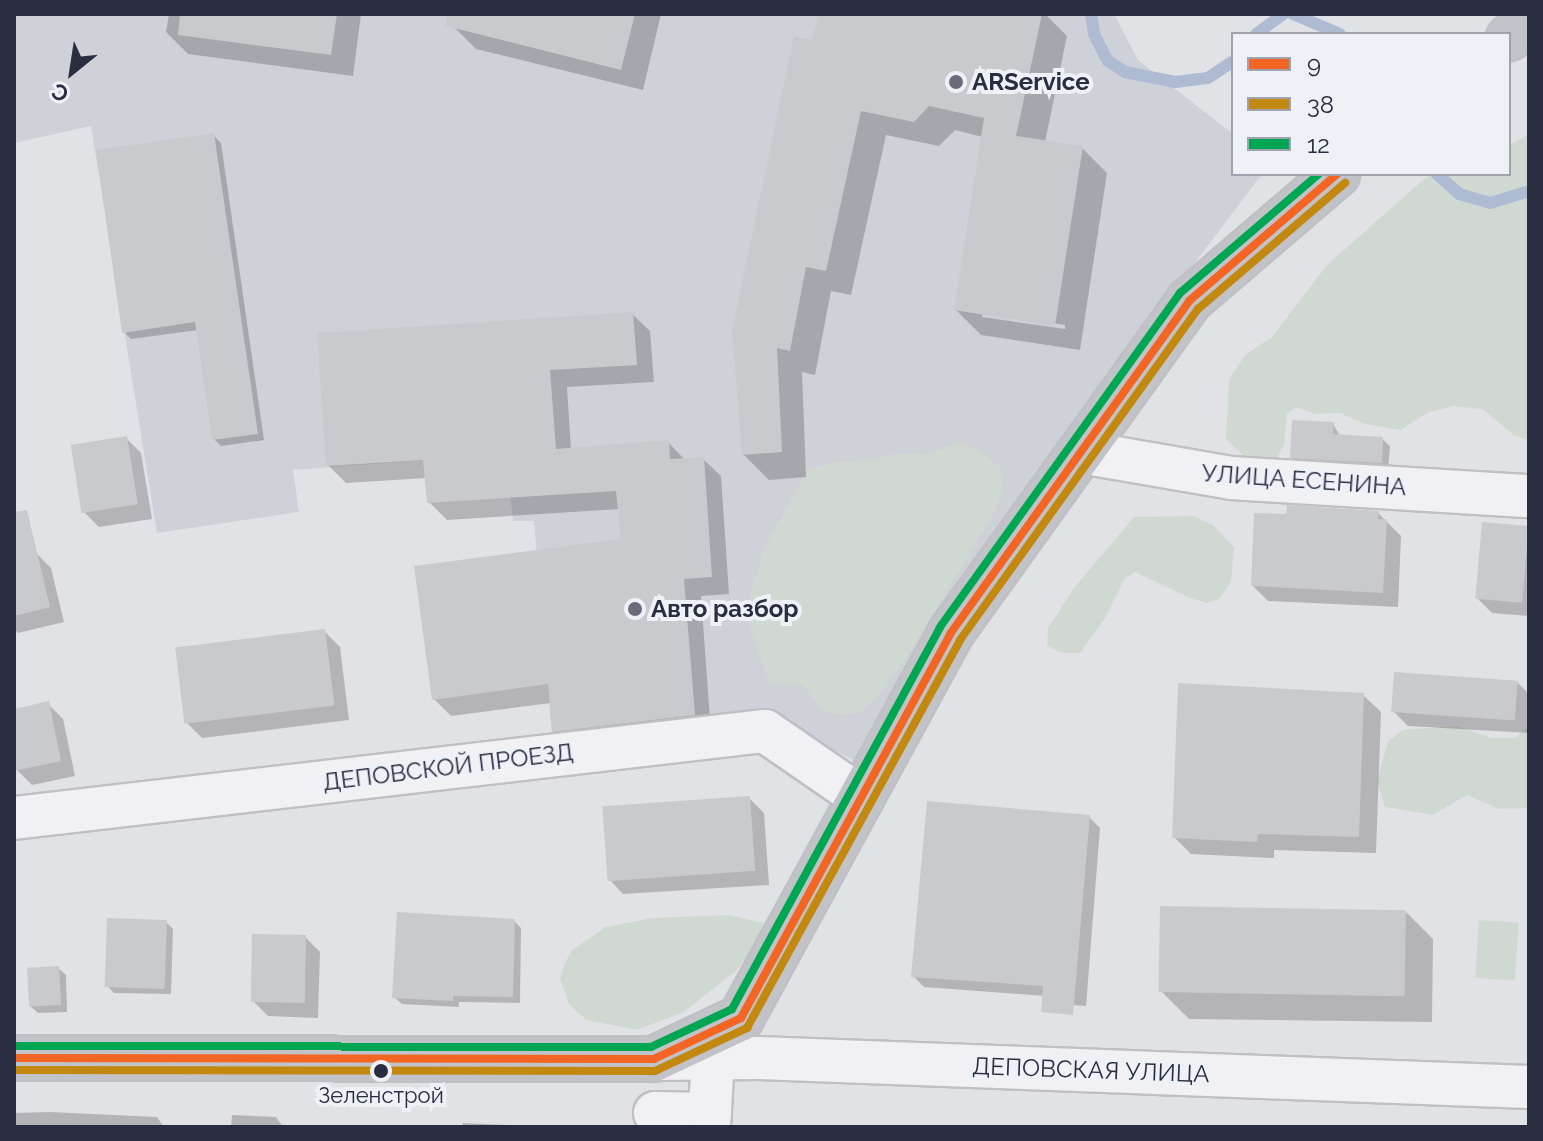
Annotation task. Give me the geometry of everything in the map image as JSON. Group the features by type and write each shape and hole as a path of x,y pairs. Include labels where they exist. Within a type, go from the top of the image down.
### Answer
{"main road":[{"path":"1511,36 1529,23"},
{"name":"ДЕПОВСКАЯ УЛИЦА","path":"14,1058 654,1059 741,1018 950,634 1189,301 1335,176"}],"street":[{"name":"УЛИЦА ЕСЕНИНА","path":"1081,452 1231,478 1529,496"},
{"name":"ДЕПОВСКОЙ ПРОЕЗД","path":"14,818 765,731 862,798"},
{"name":"ДЕПОВСКАЯ УЛИЦА","path":"654,1059 713,1058 1529,1087"},
{"path":"655,1113 710,1121 713,1058"}],"shaded area":[{"path":"14,14 1114,14 1138,60 1231,132 1231,176 1260,176 1051,453 863,765 764,714 552,735 534,521 513,521 506,454 293,470 299,512 157,533 91,126 14,143"},
{"path":"1529,135 1529,441 1514,435 1482,409 1454,406 1429,412 1400,430 1365,424 1340,413 1315,414 1296,407 1287,414 1284,445 1275,462 1246,458 1226,439 1229,379 1245,355 1272,337 1327,265 1424,179 1429,176 1511,176 1511,144"},
{"path":"959,442 979,450 1000,467 1003,485 996,509 913,647 881,693 861,712 846,715 821,711 804,685 770,684 749,625 748,602 764,549 807,471 833,462 872,460 899,453 929,454"},
{"path":"1193,516 1213,525 1234,547 1231,582 1219,599 1207,603 1190,598 1135,572 1125,578 1105,618 1080,653 1063,653 1047,646 1048,628 1074,588 1134,517"},
{"path":"1457,726 1491,738 1515,738 1529,726 1529,808 1499,809 1467,795 1433,815 1385,807 1377,781 1388,741 1403,730"},
{"path":"728,915 769,924 737,970 684,1012 637,1030 587,1020 570,1006 560,979 565,963 572,950 606,927 653,918"},
{"path":"1479,920 1519,923 1515,981 1475,978"}],"building":[{"path":"180,14 337,14 331,55 178,35"},
{"path":"447,14 635,14 621,70 446,26"},
{"path":"818,14 1042,14 1016,136 1083,146 1055,326 954,310 984,118 929,106 914,122 861,111 826,271 806,267 790,351 777,348 782,452 742,455 732,330 794,36 812,40"},
{"path":"214,133 258,434 212,440 195,322 122,333 96,150"},
{"path":"633,312 637,365 550,370 556,449 669,440 670,459 704,457 712,577 684,579 695,715 552,732 548,684 432,700 414,566 621,539 616,491 427,503 423,460 326,466 317,333"},
{"path":"1292,420 1334,422 1333,434 1383,437 1382,463 1290,458"},
{"path":"127,436 138,504 81,513 71,445"},
{"path":"1287,505 1379,511 1378,519 1387,519 1383,593 1251,586 1254,513 1286,514"},
{"path":"27,510 50,607 14,616 14,512"},
{"path":"1482,522 1529,526 1522,603 1475,599"},
{"path":"325,629 334,705 185,724 175,647"},
{"path":"1394,672 1518,681 1515,721 1391,712"},
{"path":"1178,683 1364,693 1359,837 1258,834 1257,842 1172,838"},
{"path":"49,701 61,761 14,771 14,709"},
{"path":"750,796 755,871 608,881 602,806"},
{"path":"927,801 1090,815 1073,1015 1041,1012 1043,986 911,977"},
{"path":"1160,906 1406,910 1404,996 1158,992"},
{"path":"397,912 515,919 513,997 453,996 453,1001 392,998"},
{"path":"107,918 167,920 165,989 105,987"},
{"path":"252,934 306,935 305,1003 251,1002"},
{"path":"59,966 61,1005 29,1007 27,968"}],"waterway":[{"path":"1091,14 1094,34 1108,61 1125,72 1175,82 1208,78 1231,62"},
{"path":"1259,32 1284,14"},
{"path":"1293,14 1335,32"},
{"path":"1439,176 1459,194 1490,203 1529,191"}],"transit line":[{"name":"12","path":"14,1046 651,1047 732,1009 940,627 1180,293 1317,176"},
{"name":"9","path":"14,1058 654,1059 741,1018 950,634 1189,301 1335,176"},
{"name":"38","path":"14,1070 655,1071 747,1028 960,640 1198,309 1345,183"}],"place":[{"name":"ARService","path":"956,82"},
{"name":"Авто разбор","path":"635,609"},
{"name":"Зеленстрой","path":"381,1071"}]}
